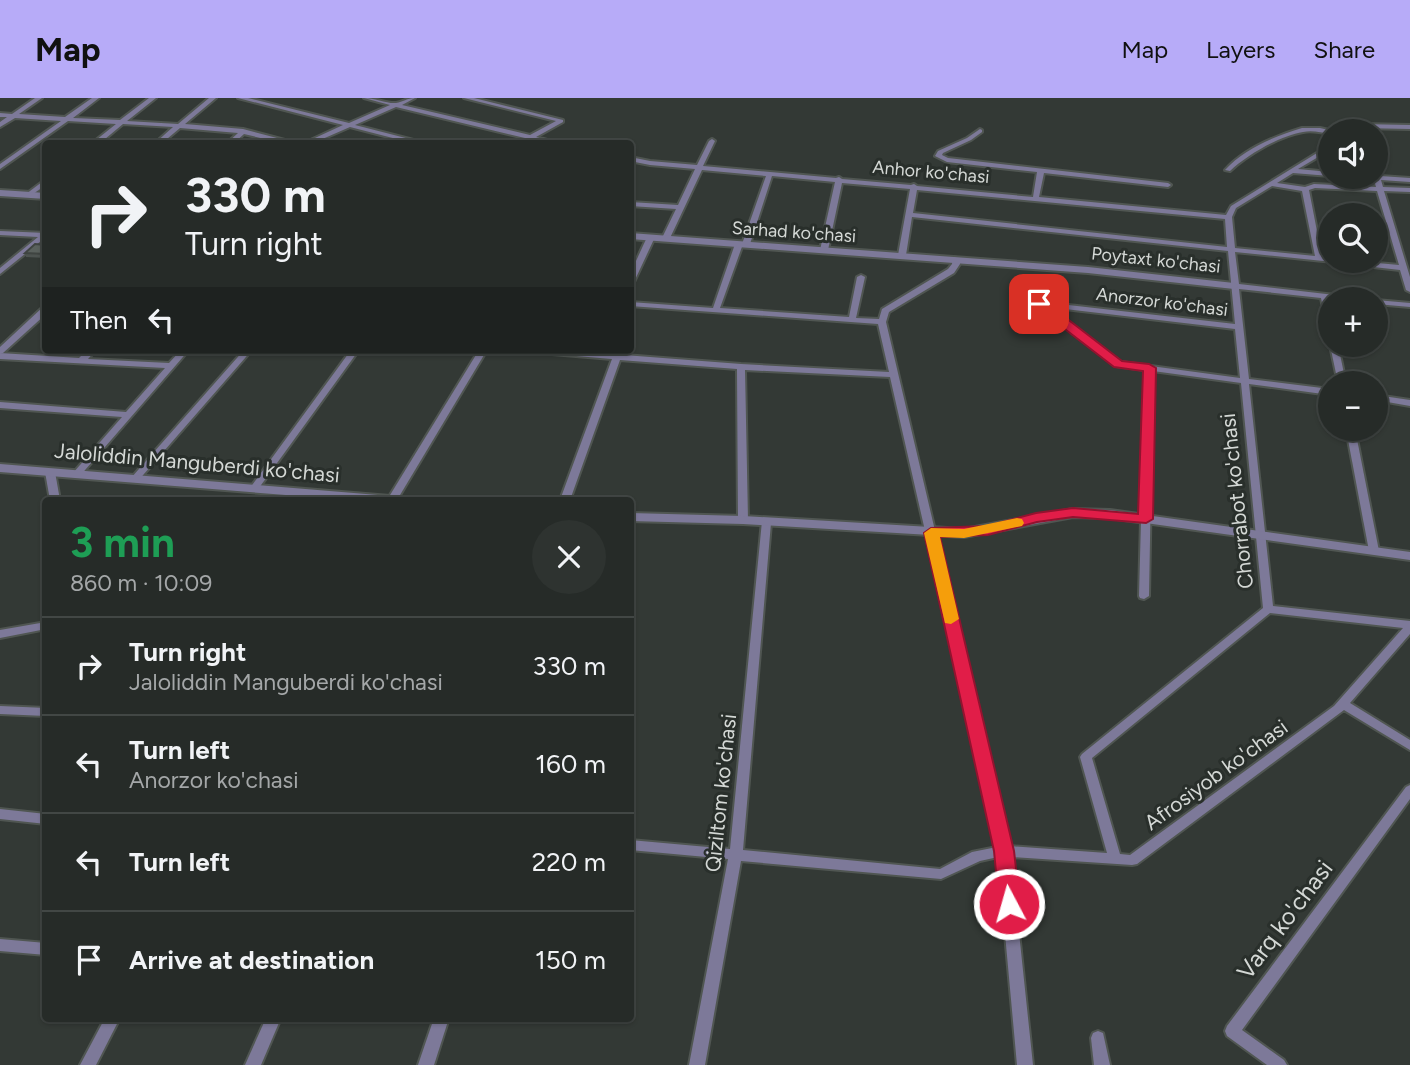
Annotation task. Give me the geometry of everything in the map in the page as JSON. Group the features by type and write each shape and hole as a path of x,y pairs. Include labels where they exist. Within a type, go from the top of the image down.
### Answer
{"street":[{"path":"0,125 39,98"},
{"path":"0,167 96,98"},
{"path":"98,140 153,98"},
{"path":"162,140 214,98"},
{"path":"241,98 411,140"},
{"path":"366,98 543,140"},
{"path":"314,140 412,98"},
{"path":"467,98 561,121 525,140"},
{"path":"0,115 180,125 243,131 280,140"},
{"path":"1388,127 1410,127"},
{"path":"1228,170 1237,160 1289,135 1304,130 1318,131"},
{"path":"233,140 243,131"},
{"path":"980,131 940,152 938,156 947,160 1168,185"},
{"path":"394,140 399,137"},
{"path":"666,238 712,141"},
{"path":"1228,217 1233,207 1318,155"},
{"name":"Anhor ko'chasi","path":"634,159 1228,217"},
{"path":"1036,197 1041,171"},
{"path":"1293,171 1318,173"},
{"path":"716,309 770,174"},
{"path":"1388,178 1410,180"},
{"path":"824,250 839,180"},
{"path":"27,195 42,184"},
{"path":"1273,184 1305,189 1318,186"},
{"path":"902,255 914,186"},
{"path":"1305,189 1318,250"},
{"path":"1410,190 1380,189 1410,290"},
{"path":"0,193 42,196"},
{"path":"634,204 680,207"},
{"path":"909,215 1318,259"},
{"name":"Chorrabot ko'chasi","path":"1115,859 1086,757 1268,608 1228,217"},
{"path":"0,233 42,235"},
{"name":"Sarhad ko'chasi","path":"634,236 956,259"},
{"path":"0,272 42,237"},
{"path":"634,273 651,237"},
{"path":"956,259 951,271 885,311 882,322 1004,851 1025,1065"},
{"name":"Poytaxt ko'chasi","path":"956,259 1318,295"},
{"path":"1388,266 1403,268"},
{"path":"852,320 861,277"},
{"path":"1388,303 1410,305"},
{"path":"634,304 882,322"},
{"name":"Anorzor ko'chasi","path":"1149,368 1119,364 1039,304 1238,327"},
{"path":"0,354 42,313"},
{"path":"0,354 171,366"},
{"path":"81,361 88,354"},
{"path":"76,475 182,354"},
{"path":"134,480 244,354"},
{"path":"253,490 352,354"},
{"path":"393,497 481,354"},
{"path":"579,354 741,367 894,375"},
{"path":"566,497 617,357"},
{"path":"741,367 743,520"},
{"path":"1143,596 1149,368 1318,390"},
{"path":"1388,400 1410,403"},
{"path":"0,405 128,415"},
{"path":"1352,441 1374,551"},
{"name":"Jaloliddin Manguberdi ko'chasi","path":"0,468 253,490 283,497"},
{"path":"50,472 54,497"},
{"path":"634,517 743,520 931,533 988,530 1036,518 1073,513 1146,519 1410,556"},
{"name":"Qiziltom ko'chasi","path":"697,1065 736,854 766,523"},
{"path":"1268,608 1410,626"},
{"path":"0,634 42,626"},
{"name":"Afrosiyob ko'chasi","path":"634,845 941,874 977,856 1004,851 1132,860 1343,704 1410,626"},
{"path":"1343,704 1410,746"},
{"path":"0,710 42,712"},
{"name":"Varq ko'chasi","path":"1279,1065 1232,1031 1410,790"},
{"path":"0,814 42,818"},
{"path":"0,945 42,949"},
{"path":"88,1065 111,1022"},
{"path":"253,1065 272,1022"},
{"path":"426,1065 441,1022"},
{"path":"1098,1038 1102,1065"}],"building":[{"path":"35,244 42,245 42,254 25,253"}],"slow traffic":[{"path":"951,619 931,533 964,533 1017,523"}],"route":[{"path":"1009,904 1004,851 931,533 988,530 1036,518 1073,513 1146,519 1149,368 1119,364 1039,304"}]}
